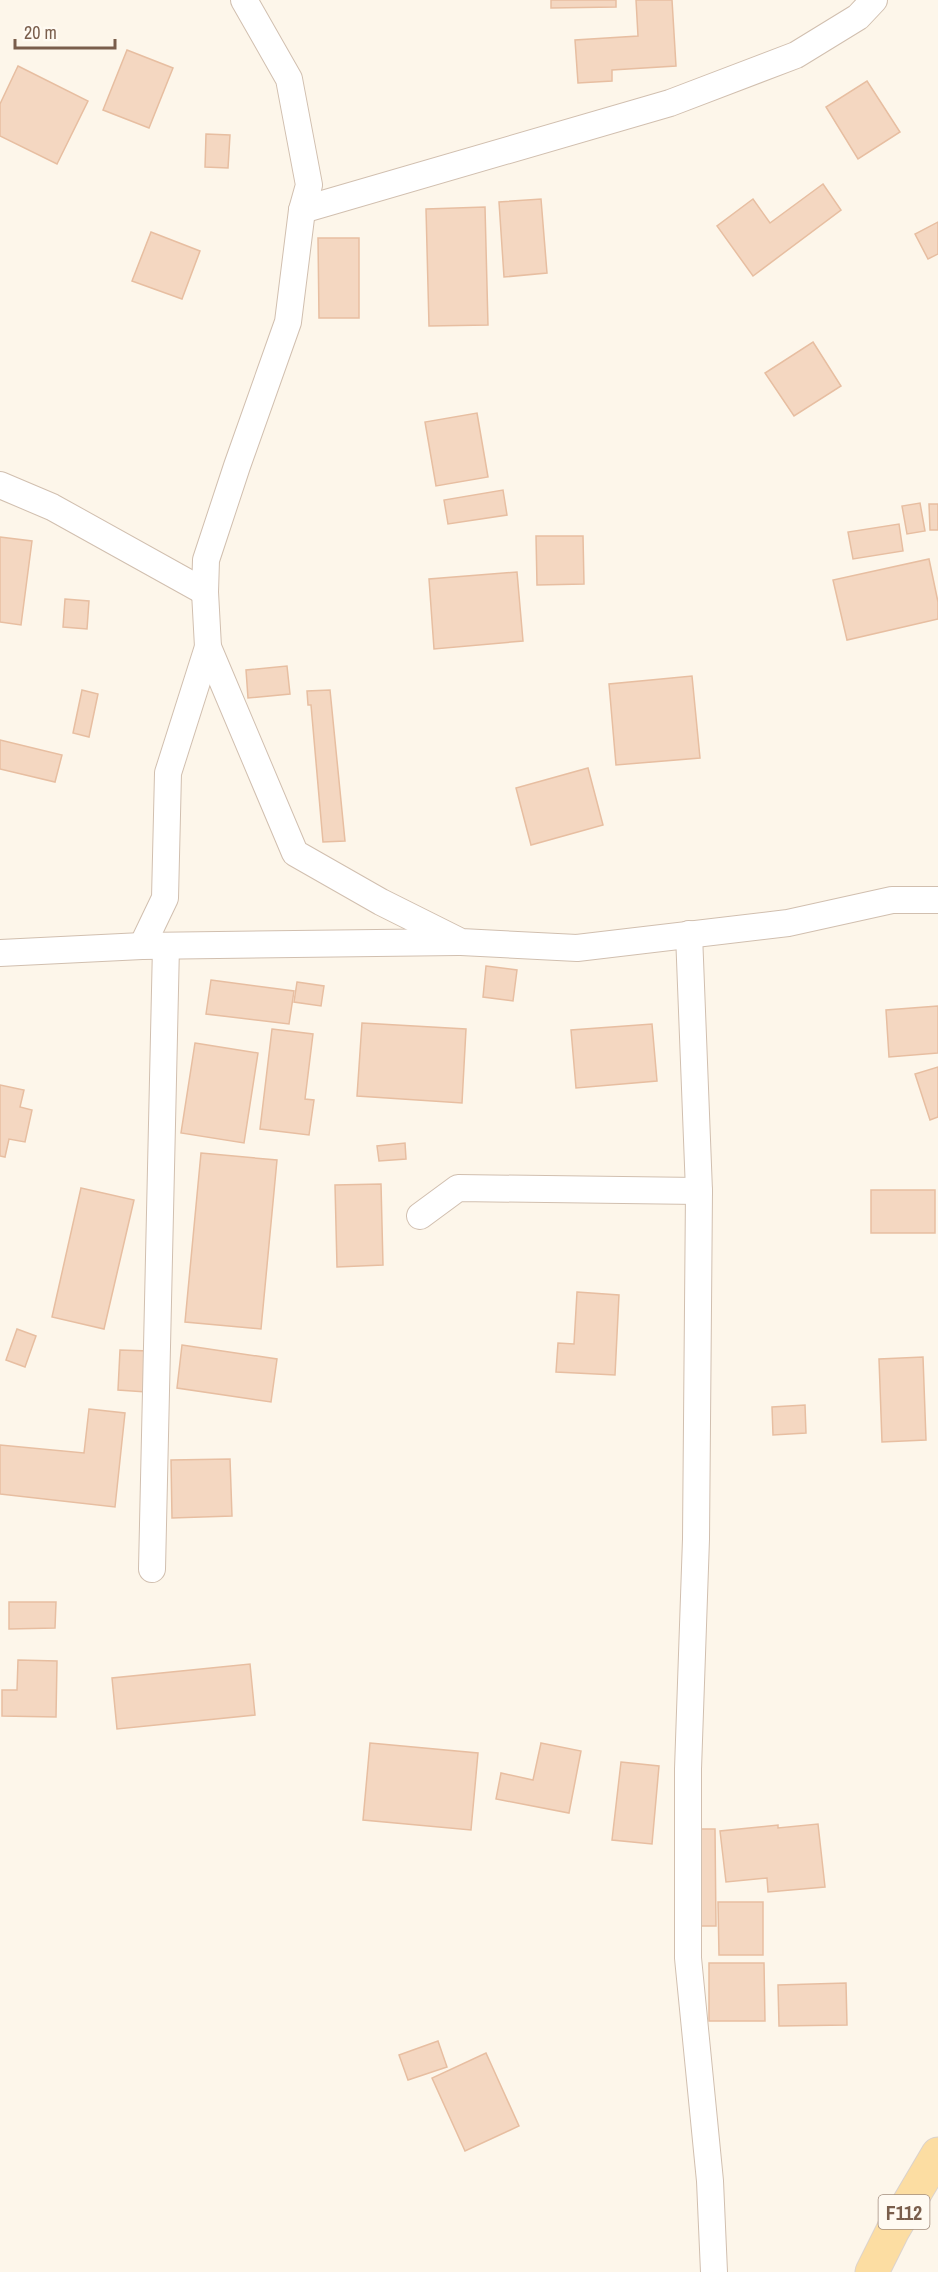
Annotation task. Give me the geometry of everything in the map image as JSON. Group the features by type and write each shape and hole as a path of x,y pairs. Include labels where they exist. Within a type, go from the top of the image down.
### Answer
{"main road":[{"name":"F112","path":"872,2272 893,2230 938,2154"}],"street":[{"path":"244,0 289,79 309,185 302,210 288,322 206,560 208,647 295,853 381,902 462,942"},
{"path":"302,210 670,103 796,55 858,17 874,0"},
{"path":"0,485 51,507 205,592"},
{"path":"152,1569 154,946 165,898 168,773 208,647"},
{"path":"0,953 154,946 462,942 577,948 788,922 892,900 938,900"},
{"path":"689,934 699,1191 696,1539 688,1769 687,1958 710,2181 714,2272"},
{"path":"420,1216 458,1188 699,1191"}],"building":[{"path":"551,0 616,0 616,7 551,8"},
{"path":"636,0 672,0 676,66 612,70 612,81 578,83 575,40 638,36"},
{"path":"127,50 173,68 149,128 103,110"},
{"path":"18,66 88,101 57,164 0,136 0,104"},
{"path":"867,81 900,132 858,159 826,107"},
{"path":"206,134 230,135 228,168 205,167"},
{"path":"823,184 841,210 753,276 717,226 753,199 770,223"},
{"path":"541,199 547,273 504,277 499,202"},
{"path":"485,207 488,325 429,326 426,209"},
{"path":"938,222 938,254 928,259 915,234"},
{"path":"151,232 200,251 182,299 132,281"},
{"path":"318,238 359,238 359,318 319,318"},
{"path":"813,342 841,386 794,416 765,373"},
{"path":"477,413 488,477 436,486 425,422"},
{"path":"503,490 507,515 448,524 444,500"},
{"path":"920,503 925,531 907,534 902,506"},
{"path":"929,504 938,504 938,530 930,530"},
{"path":"899,524 903,551 853,559 848,532"},
{"path":"536,536 583,536 584,584 537,585"},
{"path":"0,537 32,541 21,625 0,622"},
{"path":"929,559 938,602 938,619 847,640 833,580"},
{"path":"517,572 523,641 434,649 429,579"},
{"path":"65,599 89,601 87,629 63,627"},
{"path":"287,666 290,694 248,698 246,670"},
{"path":"692,676 700,758 616,765 609,684"},
{"path":"82,690 98,694 89,737 73,733"},
{"path":"330,690 345,841 323,842 311,705 308,705 307,691"},
{"path":"0,740 62,755 55,782 0,769"},
{"path":"588,768 603,825 531,845 516,788"},
{"path":"486,966 517,970 513,1001 483,997"},
{"path":"211,980 294,991 289,1024 206,1014"},
{"path":"297,982 324,986 321,1006 294,1002"},
{"path":"938,1006 938,1053 889,1057 886,1010"},
{"path":"362,1023 466,1029 462,1103 357,1096"},
{"path":"652,1024 657,1081 576,1088 571,1030"},
{"path":"272,1029 313,1034 305,1099 314,1100 309,1135 260,1129"},
{"path":"195,1043 258,1053 244,1143 181,1133"},
{"path":"938,1067 938,1117 930,1120 915,1074"},
{"path":"0,1085 24,1090 20,1107 32,1110 25,1142 9,1139 5,1157 0,1156"},
{"path":"405,1143 406,1159 379,1161 377,1146"},
{"path":"201,1153 277,1160 261,1329 185,1322"},
{"path":"381,1184 383,1265 337,1267 335,1185"},
{"path":"81,1188 134,1200 104,1329 52,1317"},
{"path":"871,1190 935,1190 935,1233 871,1233"},
{"path":"577,1292 619,1295 615,1375 556,1372 558,1343 574,1344"},
{"path":"17,1329 36,1336 25,1367 6,1360"},
{"path":"182,1345 277,1359 271,1402 177,1388"},
{"path":"120,1350 149,1351 146,1392 118,1390"},
{"path":"923,1357 926,1440 882,1442 879,1359"},
{"path":"805,1405 806,1433 773,1435 772,1407"},
{"path":"89,1409 125,1413 115,1507 0,1494 0,1445 84,1453"},
{"path":"230,1459 232,1516 172,1518 171,1460"},
{"path":"9,1602 56,1602 55,1628 9,1629"},
{"path":"18,1660 57,1661 56,1717 2,1716 2,1690 17,1690"},
{"path":"250,1664 255,1715 117,1729 112,1678"},
{"path":"370,1743 478,1753 471,1830 363,1820"},
{"path":"541,1743 581,1751 569,1813 496,1799 501,1773 533,1780"},
{"path":"621,1762 659,1766 652,1844 612,1840"},
{"path":"818,1824 825,1887 768,1892 767,1878 726,1882 720,1831 778,1825 778,1828"},
{"path":"695,1829 715,1829 716,1926 697,1926"},
{"path":"718,1902 763,1902 763,1955 719,1955"},
{"path":"709,1963 764,1963 765,2021 709,2021"},
{"path":"846,1983 847,2025 779,2026 778,1985"},
{"path":"438,2041 447,2067 408,2080 399,2055"},
{"path":"486,2053 519,2126 465,2151 432,2078"}]}
